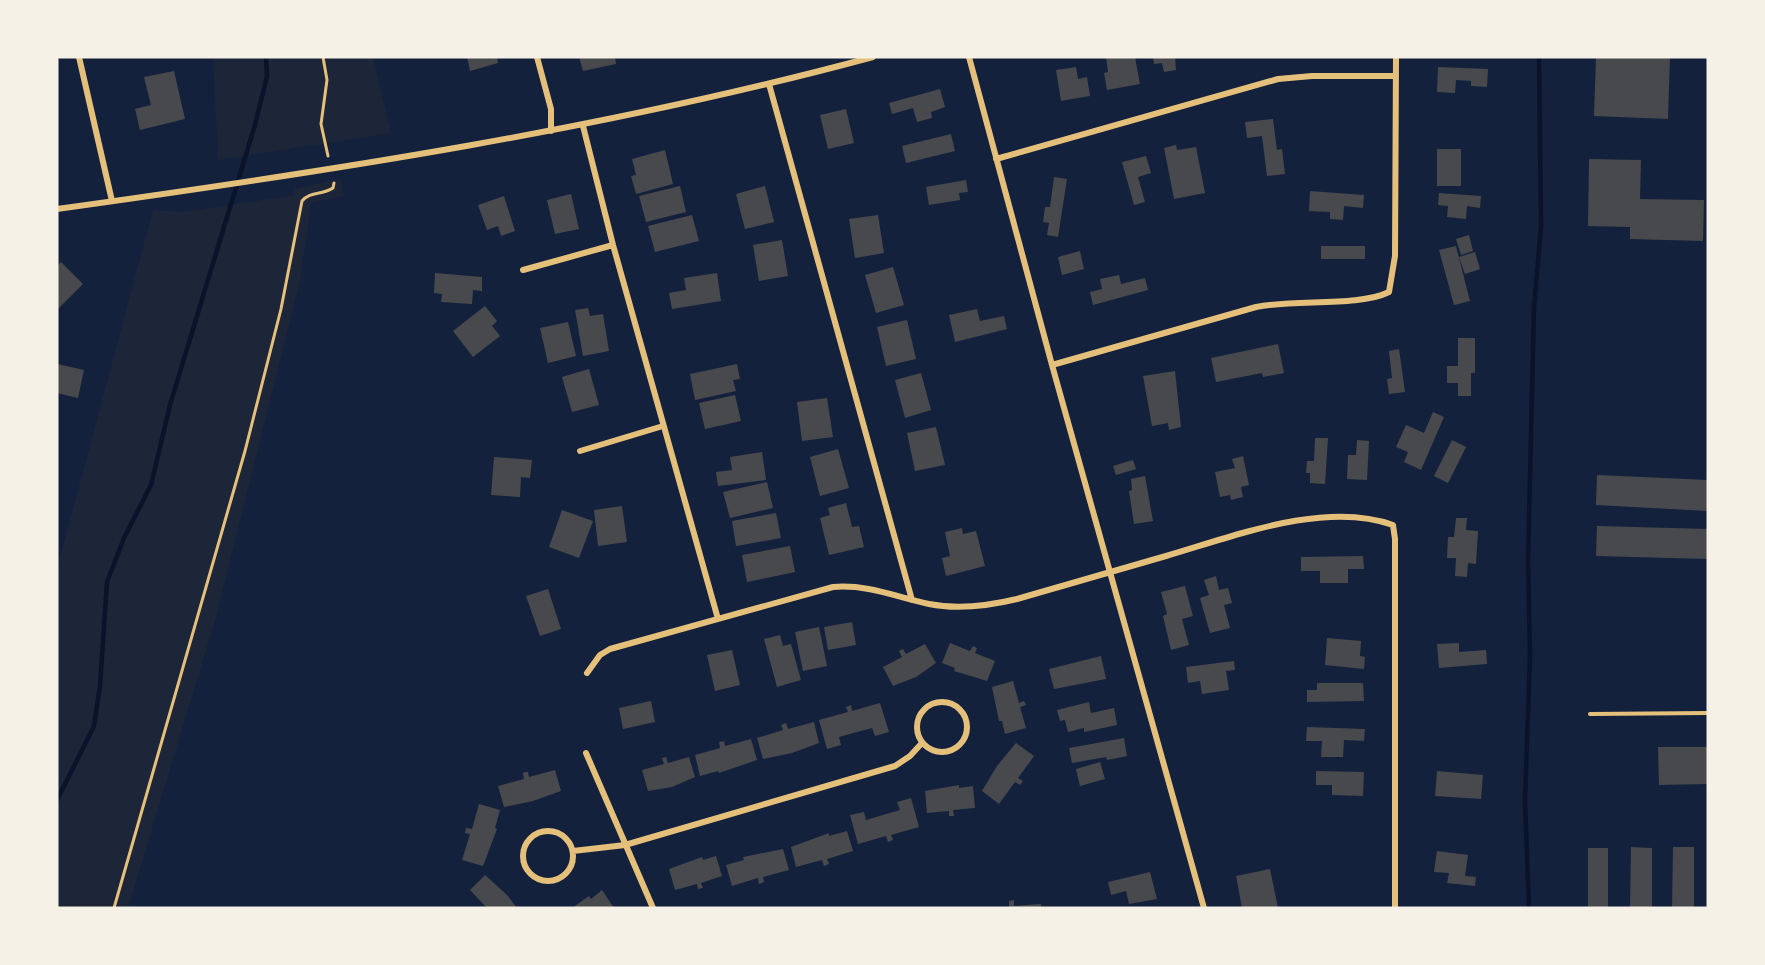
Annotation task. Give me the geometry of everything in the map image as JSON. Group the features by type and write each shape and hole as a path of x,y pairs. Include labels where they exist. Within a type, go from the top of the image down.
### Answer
{"street":[{"path":"79,57 112,201"},
{"path":"537,57 551,109 550,131"},
{"path":"57,208 332,169 583,126 769,84 873,57"},
{"path":"969,57 1052,366 1204,908"},
{"path":"1052,366 1256,307 1290,301 1368,299 1389,292 1395,256 1396,57"},
{"path":"996,159 1278,80 1311,76 1396,76"},
{"path":"769,84 912,600"},
{"path":"583,126 613,245 718,619"},
{"path":"523,270 613,245"},
{"path":"580,451 663,426"},
{"path":"587,673 600,655 610,649 842,586 865,588 912,600 954,607 986,606 1285,523 1342,518 1379,520 1392,524 1395,539 1395,908"},
{"path":"941,701 956,706 962,711 968,726 967,734 958,748 943,753 935,752 922,743 916,728 921,713 926,707 941,701"},
{"path":"573,851 625,845 895,766 910,756 922,743"},
{"path":"586,753 653,908"},
{"path":"555,831 562,835 573,851 569,870 557,880 549,882 534,878 524,865 523,849 527,842 539,832 555,831"}],"lane":[{"path":"1590,714 1708,713"}],"path":[{"path":"323,57 327,80 321,124 328,156"},
{"path":"114,908 244,451 281,309 302,201 310,195 329,191 334,183"}],"shaded area":[{"path":"213,57 373,57 391,133 218,160"},
{"path":"341,179 344,196 311,203 300,281 216,617 128,908 57,908 57,569 153,210 183,212 295,195 295,189"}],"building":[{"path":"467,57 497,57 498,63 470,71"},
{"path":"579,57 615,57 616,64 583,71"},
{"path":"1106,57 1135,57 1140,84 1107,90 1104,73 1108,72"},
{"path":"1153,57 1175,57 1176,70 1164,72 1162,63 1154,64"},
{"path":"1596,57 1670,57 1668,119 1594,116"},
{"path":"1076,67 1078,79 1087,77 1090,96 1061,101 1056,70"},
{"path":"1438,67 1488,69 1487,87 1471,86 1471,81 1456,80 1455,93 1437,92"},
{"path":"174,71 185,119 140,130 135,109 151,105 144,77"},
{"path":"940,89 945,107 931,112 932,118 917,122 913,108 892,114 889,103"},
{"path":"846,109 854,143 828,149 820,115"},
{"path":"1273,119 1277,150 1282,149 1285,174 1267,176 1262,136 1247,138 1245,122"},
{"path":"951,134 955,151 906,163 902,146"},
{"path":"1176,145 1177,150 1196,147 1205,193 1174,199 1164,148"},
{"path":"1437,149 1461,149 1461,186 1437,186"},
{"path":"665,150 673,184 636,194 631,176 636,175 632,159"},
{"path":"1146,156 1151,173 1138,177 1145,202 1134,205 1122,162"},
{"path":"1589,159 1641,160 1640,199 1704,200 1703,241 1630,239 1630,227 1588,226"},
{"path":"1054,177 1067,179 1058,237 1047,235 1049,223 1043,222 1045,207 1050,207"},
{"path":"966,180 968,192 959,193 960,200 929,205 926,187"},
{"path":"680,186 686,212 646,222 639,196"},
{"path":"765,186 774,222 745,229 736,194"},
{"path":"1310,191 1364,195 1363,208 1344,206 1343,220 1330,219 1330,212 1309,211"},
{"path":"1439,193 1481,196 1480,208 1467,206 1466,219 1447,217 1448,206 1438,205"},
{"path":"571,194 579,229 555,234 547,200"},
{"path":"504,196 515,231 501,236 498,226 487,230 478,205"},
{"path":"692,215 699,241 655,252 648,226"},
{"path":"878,215 884,253 855,258 849,219"},
{"path":"1469,235 1473,251 1461,255 1456,239"},
{"path":"782,240 788,276 759,281 753,245"},
{"path":"1321,246 1365,246 1365,259 1321,259"},
{"path":"1456,246 1470,301 1454,305 1439,250"},
{"path":"1080,251 1084,269 1062,275 1058,257"},
{"path":"1475,252 1480,269 1465,274 1459,257"},
{"path":"61,262 83,284 57,310 57,266"},
{"path":"893,267 904,305 876,313 865,275"},
{"path":"435,273 482,277 482,291 473,290 472,304 441,302 442,294 434,293"},
{"path":"717,273 721,301 672,309 669,293 686,290 684,278"},
{"path":"1119,275 1121,284 1145,278 1148,290 1093,305 1090,292 1102,289 1100,279"},
{"path":"485,306 497,321 492,326 500,336 473,357 453,331"},
{"path":"588,308 590,316 603,314 609,351 583,356 575,310"},
{"path":"977,309 980,321 1004,316 1007,329 955,342 949,315"},
{"path":"907,320 916,359 886,366 877,327"},
{"path":"568,322 576,356 548,363 540,328"},
{"path":"1458,338 1475,338 1475,373 1471,373 1471,396 1458,396 1458,383 1447,383 1447,366 1458,366"},
{"path":"1278,344 1284,373 1263,377 1262,373 1216,382 1211,358"},
{"path":"1399,349 1405,392 1389,394 1387,379 1392,378 1389,351"},
{"path":"57,364 84,370 78,398 57,393"},
{"path":"737,364 740,379 733,380 736,391 695,400 690,374"},
{"path":"589,369 599,405 572,412 562,377"},
{"path":"1175,371 1181,427 1169,430 1168,423 1152,426 1143,376"},
{"path":"921,373 931,410 905,418 895,380"},
{"path":"735,395 741,421 705,429 699,403"},
{"path":"827,398 833,437 802,441 797,402"},
{"path":"1433,412 1444,417 1421,470 1404,462 1408,452 1396,447 1406,425 1424,433"},
{"path":"936,427 945,465 915,471 907,433"},
{"path":"1315,438 1328,438 1325,484 1310,483 1310,473 1306,473 1307,461 1314,461"},
{"path":"1357,440 1369,441 1367,480 1347,479 1348,455 1356,455"},
{"path":"1452,440 1466,447 1448,483 1434,476"},
{"path":"838,449 849,488 820,496 810,457"},
{"path":"762,452 766,480 718,486 716,472 732,470 730,457"},
{"path":"1243,456 1249,485 1241,487 1243,497 1231,500 1230,495 1220,497 1215,472 1235,468 1232,459"},
{"path":"494,457 532,460 530,478 521,477 520,497 491,495"},
{"path":"1133,460 1136,469 1116,475 1113,466"},
{"path":"1597,475 1708,480 1708,511 1596,505"},
{"path":"1145,476 1153,521 1134,524 1129,491 1132,490 1131,479"},
{"path":"767,482 773,508 730,518 723,492"},
{"path":"846,503 852,527 859,526 864,547 829,555 820,518 830,515 828,508"},
{"path":"622,506 627,542 598,546 594,510"},
{"path":"562,510 593,521 579,558 549,547"},
{"path":"776,513 781,538 736,546 732,521"},
{"path":"1456,518 1467,518 1466,530 1478,531 1476,564 1468,563 1467,577 1455,576 1456,558 1447,558 1448,537 1454,537"},
{"path":"1597,526 1708,529 1708,559 1596,556"},
{"path":"962,528 963,534 976,531 985,566 946,576 942,558 950,556 945,532"},
{"path":"790,546 795,572 747,582 742,555"},
{"path":"1363,556 1364,569 1348,569 1348,583 1320,583 1320,571 1301,571 1301,557"},
{"path":"1216,576 1219,590 1228,588 1232,603 1224,605 1230,628 1210,633 1200,598 1209,595 1204,580"},
{"path":"1185,586 1193,616 1182,619 1189,645 1171,650 1163,616 1167,614 1161,592"},
{"path":"548,589 561,629 540,636 526,596"},
{"path":"852,622 856,645 828,650 824,627"},
{"path":"819,627 827,666 803,671 795,632"},
{"path":"780,635 783,646 791,644 801,680 777,687 764,639"},
{"path":"1327,638 1361,641 1360,656 1365,657 1364,669 1325,665"},
{"path":"950,643 970,651 973,646 977,648 975,653 995,661 987,681 954,671 955,668 942,663"},
{"path":"1459,643 1459,652 1486,650 1487,664 1439,668 1437,644"},
{"path":"925,644 936,663 916,677 893,686 883,667 902,657 899,651 903,649 906,654"},
{"path":"732,650 740,685 715,691 707,655"},
{"path":"1101,656 1106,679 1054,689 1049,669"},
{"path":"1234,661 1235,670 1226,671 1229,690 1202,694 1200,681 1188,683 1186,667"},
{"path":"1013,681 1019,703 1024,701 1026,705 1020,707 1026,728 1005,734 1002,721 999,721 992,687"},
{"path":"1317,683 1363,683 1364,701 1307,702 1307,690 1317,690"},
{"path":"651,701 655,722 623,729 619,708"},
{"path":"1089,702 1091,713 1114,708 1117,725 1084,732 1084,728 1068,732 1065,720 1060,721 1057,710"},
{"path":"880,703 889,732 875,736 872,728 846,735 839,737 841,745 827,749 819,720 848,712 846,707 851,705 852,711"},
{"path":"814,722 819,743 792,753 763,759 757,738 783,730 781,725 786,723 788,729"},
{"path":"1307,727 1365,729 1364,741 1344,740 1343,757 1321,757 1322,741 1306,741"},
{"path":"1124,738 1127,756 1072,763 1069,748"},
{"path":"751,739 757,760 719,773 718,771 700,776 695,755 720,748 719,742 724,741 725,746"},
{"path":"1016,743 1034,756 1018,778 1023,781 1020,785 1015,782 999,804 982,791 997,766"},
{"path":"1658,747 1708,747 1708,784 1659,785"},
{"path":"666,757 668,763 689,757 695,777 672,787 648,791 642,770 664,764 662,758"},
{"path":"1100,762 1105,779 1080,786 1076,769"},
{"path":"555,770 561,791 533,801 504,807 498,786 524,779 523,773 525,772 528,772 529,777"},
{"path":"1316,771 1364,772 1363,796 1332,795 1332,785 1316,785"},
{"path":"1437,771 1483,775 1481,799 1435,796"},
{"path":"959,785 959,788 973,786 975,808 953,810 954,816 949,816 949,811 927,813 925,791"},
{"path":"911,798 919,827 891,835 893,840 888,842 886,836 858,844 850,815 864,812 866,820 900,810 897,802"},
{"path":"479,804 500,810 495,828 497,829 483,866 462,860 470,834 465,833 466,828 472,829"},
{"path":"847,831 853,851 827,859 829,864 824,866 822,860 796,867 791,847 829,833 829,836"},
{"path":"1631,847 1652,848 1652,908 1630,908"},
{"path":"1673,847 1694,847 1694,908 1672,908"},
{"path":"1588,848 1608,848 1608,908 1588,908"},
{"path":"783,849 789,870 763,877 764,882 759,884 758,878 732,886 726,865 744,860 743,857"},
{"path":"1437,851 1468,855 1465,876 1476,877 1475,886 1447,883 1449,873 1434,872"},
{"path":"716,856 722,876 701,883 703,888 698,889 697,884 675,890 669,869 702,857 703,860"},
{"path":"1270,869 1278,908 1242,908 1236,876"},
{"path":"1150,872 1157,899 1129,904 1126,891 1111,895 1108,882"},
{"path":"485,875 507,895 517,908 487,908 470,890"},
{"path":"602,890 614,908 572,908 589,896 591,899"},
{"path":"1014,900 1014,906 1041,904 1041,908 1009,908 1009,901"}],"waterway":[{"path":"57,800 94,726 100,686 107,582 124,538 151,485 170,405 255,125 267,76 266,57"},
{"path":"1529,908 1525,800 1530,656 1528,561 1534,308 1541,226 1539,57"}]}
